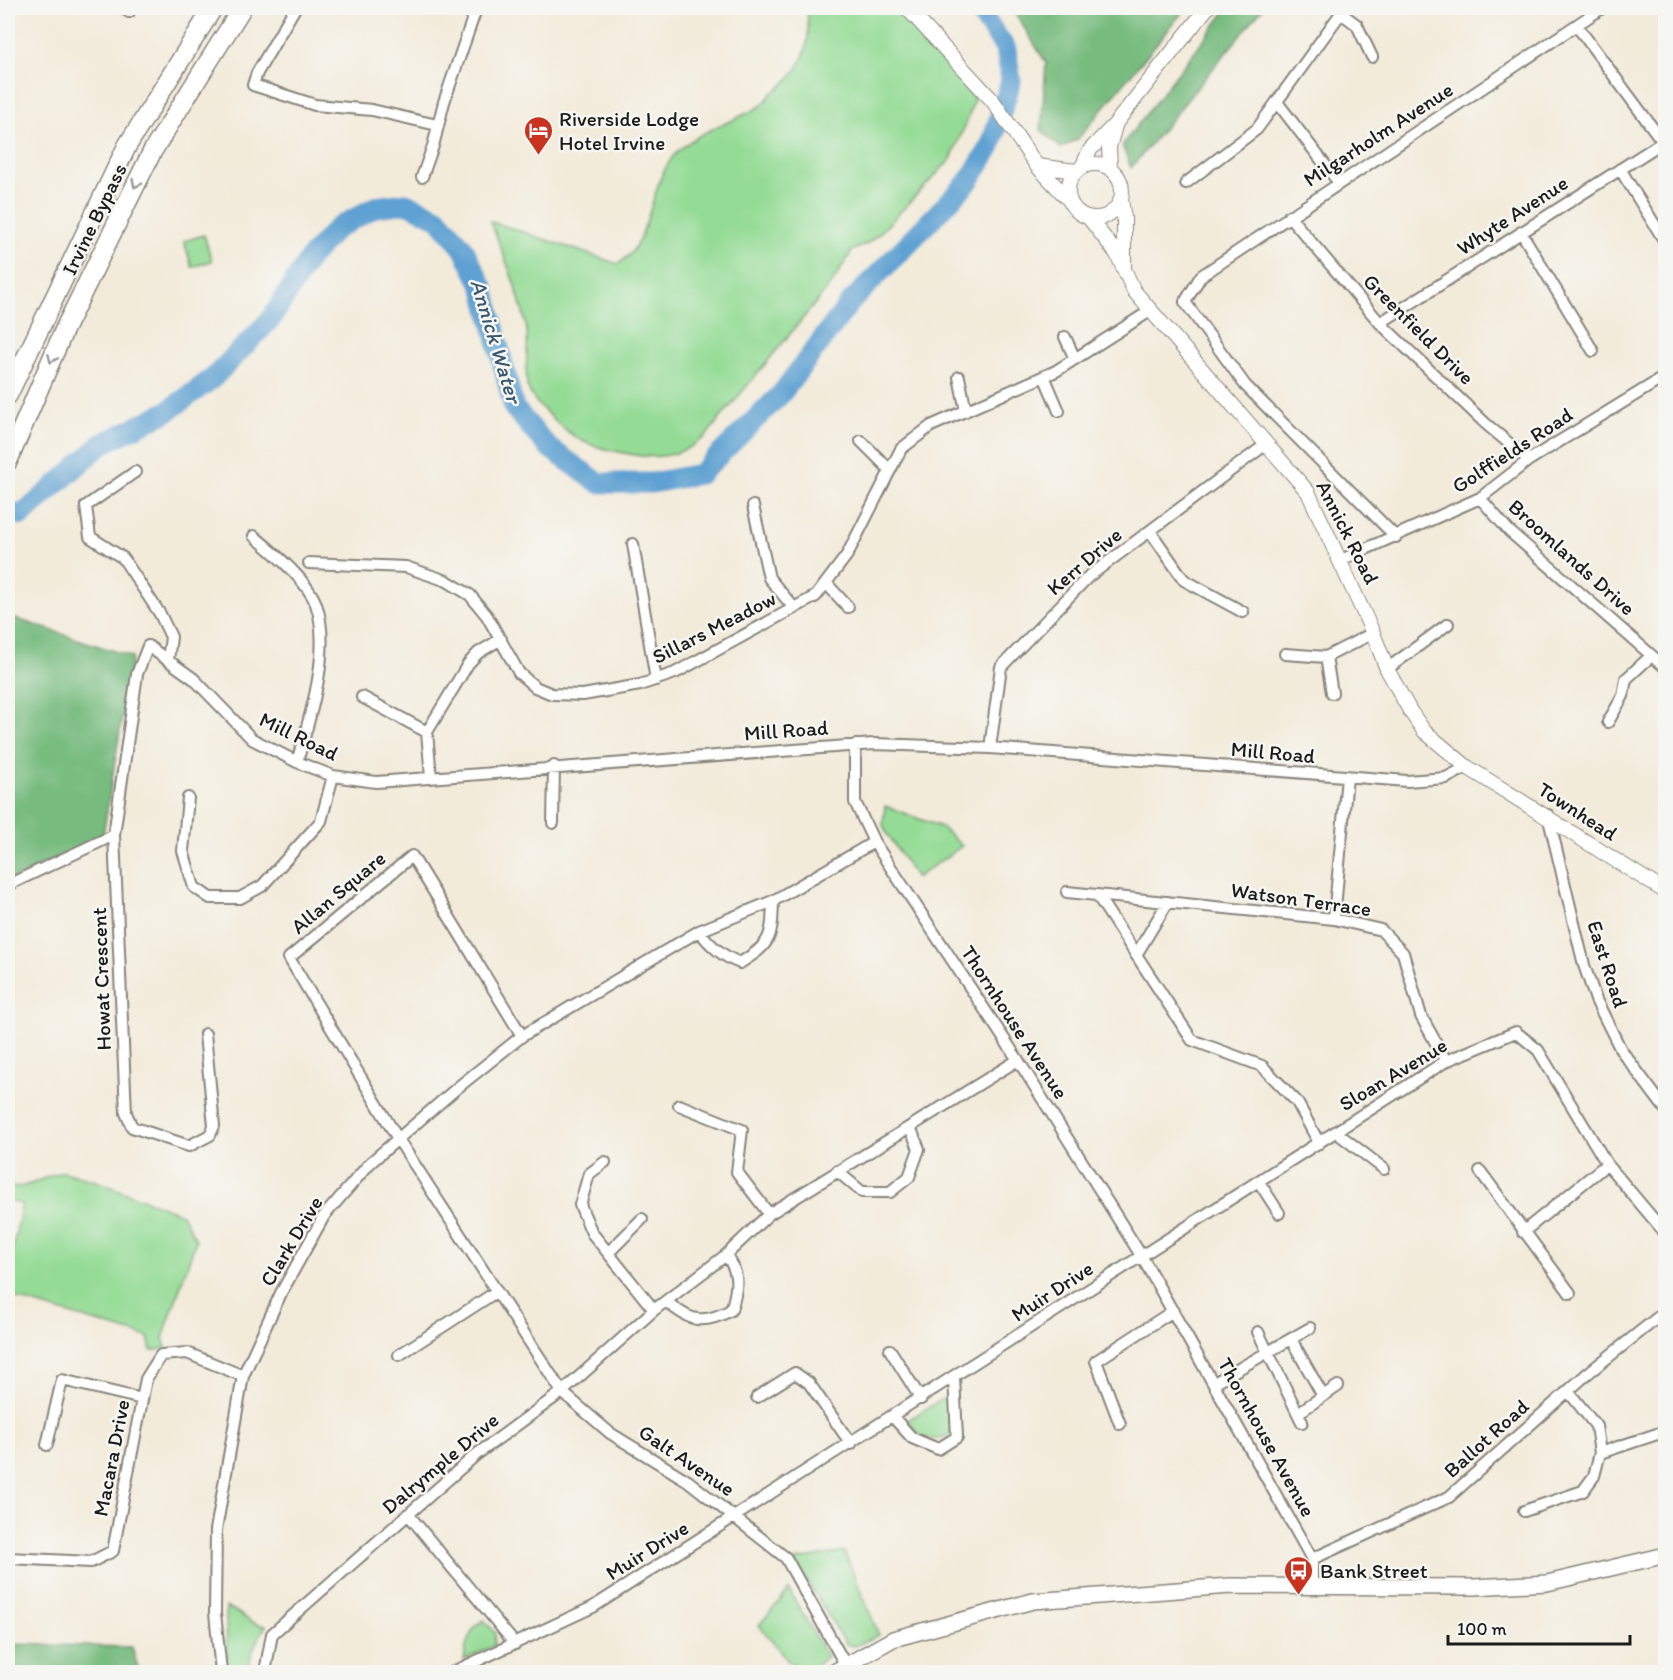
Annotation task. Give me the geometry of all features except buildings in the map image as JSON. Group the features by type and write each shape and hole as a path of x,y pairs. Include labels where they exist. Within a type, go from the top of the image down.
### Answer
{"highway":[{"path":"127,146 198,8"},
{"name":"Irvine Bypass","path":"8,395 127,146 213,8"},
{"name":"Irvine Bypass","path":"8,461 65,328 152,152 242,8"},
{"path":"152,152 254,8"}],"main road":[{"path":"907,8 993,101 1037,166 1069,200 1075,210 1089,218 1101,218 1111,213 1121,200"},
{"path":"1069,200 1068,188 1090,150 1115,124 1207,8"},
{"path":"1115,124 1109,147 1110,168 1121,182 1124,271"},
{"path":"1037,166 1079,169 1094,164 1110,168"},
{"name":"Annick Road","path":"1089,218 1108,240 1134,291 1308,492 1341,560 1387,669 1410,711 1424,731 1467,767"},
{"name":"Townhead","path":"1467,767 1548,815 1665,892"},
{"path":"840,1669 892,1639 1033,1601 1230,1586 1474,1587 1547,1583 1665,1555"}],"street":[{"path":"295,8 257,73 253,85 315,105 372,110 437,125"},
{"path":"422,177 434,146 437,125 477,10 461,8"},
{"name":"Milgarholm Avenue","path":"1185,302 1201,276 1602,8"},
{"path":"1186,183 1257,129 1341,13 1358,25 1372,57"},
{"path":"1577,26 1664,141"},
{"path":"1277,102 1339,183"},
{"name":"Whyte Avenue","path":"1380,323 1664,141"},
{"path":"1620,169 1665,243"},
{"name":"Greenfield Drive","path":"1290,216 1380,323 1486,424 1529,460"},
{"path":"1521,232 1593,351"},
{"name":"Annick Road","path":"1185,302 1245,385 1396,537"},
{"name":"Sillars Meadow","path":"309,562 406,567 447,581 470,595 501,639 519,673 535,687 552,694 583,694 656,680 675,674 816,596 847,555 901,449 931,426 1044,376 1075,359 1150,310"},
{"path":"1065,337 1075,359"},
{"path":"1044,376 1059,411"},
{"name":"Golffields Road","path":"1341,560 1480,498 1529,460 1665,376"},
{"path":"959,377 966,411"},
{"path":"861,441 890,470"},
{"name":"Kerr Drive","path":"990,748 1001,667 1088,577 1265,445"},
{"path":"135,472 86,506 90,537 123,558 160,614 171,637 168,660"},
{"name":"Broomlands Drive","path":"1480,498 1509,531 1665,668"},
{"path":"753,506 769,578 794,608"},
{"path":"1150,531 1184,580 1243,612"},
{"path":"254,536 287,564 315,602 322,639 311,713 297,762"},
{"path":"633,544 656,680"},
{"path":"825,584 849,607"},
{"path":"1387,669 1448,624"},
{"path":"1285,654 1326,657 1373,633"},
{"path":"431,777 427,732 468,664 478,653 501,639"},
{"name":"Mill Road","path":"148,646 194,679 252,739 297,762 333,776 376,782 554,766 855,745 990,748 1347,777 1428,781 1454,776 1467,767"},
{"name":"Howat Crescent","path":"148,646 137,674 114,836 126,1113 132,1128 189,1146 210,1135 214,1126 205,1034"},
{"path":"1608,722 1623,696 1626,679 1651,656"},
{"path":"1326,657 1332,693"},
{"path":"362,697 427,732"},
{"name":"Thornhouse Avenue","path":"855,745 855,802 874,842 1018,1060 1142,1257 1312,1558 1312,1586"},
{"path":"553,823 554,766"},
{"path":"188,798 183,851 194,887 210,898 240,898 261,886 321,821 333,776"},
{"path":"1334,919 1347,777"},
{"name":"East Road","path":"1548,815 1584,965 1596,1000 1621,1050 1665,1110"},
{"path":"8,885 114,836"},
{"name":"Clark Drive","path":"221,1672 215,1613 216,1530 243,1376 281,1293 324,1216 370,1164 522,1036 699,931 774,901 874,842"},
{"name":"Allan Square","path":"398,1139 289,958 412,856 522,1036"},
{"name":"Watson Terrace","path":"1067,892 1334,919 1381,930 1402,953 1421,1016 1446,1061"},
{"path":"1097,895 1192,1040 1262,1066 1297,1102 1319,1143"},
{"path":"699,931 710,945 726,957 740,963 763,948 772,924 774,901"},
{"path":"1136,955 1168,902"},
{"name":"Sloan Avenue","path":"1142,1257 1446,1061 1516,1032 1538,1050 1607,1164 1665,1234"},
{"name":"Dalrymple Drive","path":"266,1672 272,1634 477,1454 562,1392 654,1310 726,1255 769,1214 1018,1060"},
{"path":"679,1106 742,1130 736,1172 769,1214"},
{"path":"837,1171 862,1192 890,1192 909,1177 919,1149 910,1127"},
{"path":"1336,1132 1384,1169"},
{"name":"Galt Avenue","path":"398,1139 562,1392 610,1433 688,1481 786,1558 840,1669"},
{"path":"605,1162 589,1174 580,1205 592,1233 654,1310"},
{"path":"1523,1232 1607,1164"},
{"path":"1480,1171 1569,1293"},
{"path":"1259,1182 1279,1213"},
{"path":"608,1253 642,1219"},
{"path":"666,1301 687,1318 711,1320 731,1310 737,1289 735,1267 726,1255"},
{"name":"Muir Drive","path":"453,1672 593,1607 1142,1257"},
{"path":"399,1355 496,1292"},
{"path":"1119,1424 1096,1361 1173,1311"},
{"name":"Ballot Road","path":"1312,1558 1449,1497 1568,1391 1665,1311"},
{"path":"1214,1383 1310,1328"},
{"path":"1258,1332 1300,1418 1323,1396 1338,1386"},
{"path":"1291,1340 1323,1396"},
{"path":"890,1350 921,1399"},
{"name":"Macara Drive","path":"8,1558 91,1562 112,1551 146,1379 161,1355 187,1353 243,1376"},
{"path":"758,1397 795,1373 809,1383 851,1444"},
{"path":"893,1417 912,1438 938,1449 957,1437 954,1377"},
{"path":"47,1445 62,1380 142,1399"},
{"path":"1524,1511 1583,1491 1594,1476 1600,1453 1596,1426 1568,1391"},
{"path":"1600,1453 1665,1431"},
{"path":"408,1514 514,1644"}],"green space":[{"path":"806,8 897,8 972,92 974,100 951,159 882,231 868,243 852,251 832,283 705,437 686,449 656,457 624,453 582,441 545,411 528,389 526,325 515,285 490,221 618,264 630,255 638,242 661,178 679,150 707,131 761,106 792,75 806,48 808,18"},
{"path":"1012,8 1186,8 1078,139 1061,148 1041,130 1046,63"},
{"path":"1228,8 1263,8 1131,168 1122,145"},
{"path":"204,235 212,261 192,267 184,241"},
{"path":"8,616 132,657 103,835 8,882"},
{"path":"885,806 941,827 962,846 916,878 883,825"},
{"path":"63,1172 93,1180 182,1214 196,1240 163,1338 166,1348 151,1351 148,1337 8,1296 8,1272 22,1204 8,1201 8,1186 22,1186"},
{"path":"945,1397 951,1407 950,1434 937,1439 926,1438 916,1431 908,1420"},
{"path":"844,1551 879,1635 855,1646 846,1644 794,1561"},
{"path":"789,1590 827,1656 810,1672 797,1672 759,1625"},
{"path":"226,1607 249,1621 266,1626 254,1648 249,1672 227,1672"},
{"path":"484,1620 495,1633 494,1646 464,1660 469,1637"},
{"path":"8,1644 132,1647 139,1672 8,1672"}],"waterway":[{"name":"Annick Water","path":"8,512 22,515 102,444 168,411 213,378 271,319 309,259 336,229 375,207 406,203 438,218 463,248 484,289 514,408 548,447 599,483 652,483 700,474 781,394 849,304 968,182 990,148 1011,81 1006,49 977,8"}],"place":[{"name":"Riverside Lodge Hotel Irvine","path":"538,156"},
{"name":"Bank Street","path":"1299,1596"}]}
